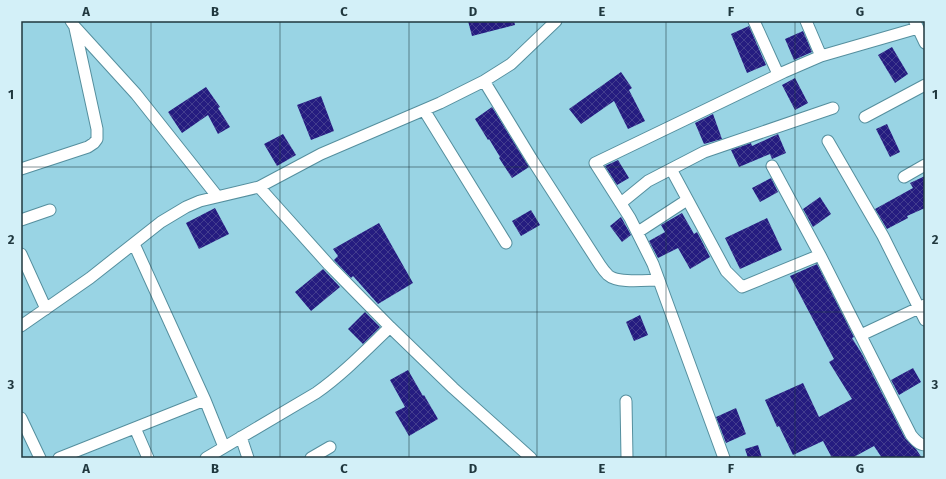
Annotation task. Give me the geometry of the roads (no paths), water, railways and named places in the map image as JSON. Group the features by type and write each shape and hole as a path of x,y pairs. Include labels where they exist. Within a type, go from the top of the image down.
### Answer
{"street":[{"path":"21,326 90,278 161,222 186,207 217,196 259,187 321,154 424,110 484,81 511,64 556,21"},
{"path":"754,21 778,74"},
{"path":"806,21 822,56"},
{"path":"21,170 88,147 97,139 97,129 87,79 73,24"},
{"path":"73,24 136,94 217,196"},
{"path":"724,458 659,280 638,232 595,163 778,74 822,56 917,24 925,44"},
{"path":"484,81 531,158 608,275 622,280 659,280"},
{"path":"865,117 925,85"},
{"path":"621,204 648,182 704,152 833,108"},
{"path":"424,110 506,243"},
{"path":"828,141 922,307 925,320"},
{"path":"904,177 925,165"},
{"path":"772,166 820,255 911,435 916,441 922,445 925,445"},
{"path":"671,169 726,271 742,287 820,255"},
{"path":"259,187 329,265 390,327 453,388 531,458"},
{"path":"638,232 687,200"},
{"path":"21,220 50,210"},
{"path":"134,244 205,400 224,447"},
{"path":"21,254 46,309"},
{"path":"861,335 922,307"},
{"path":"206,458 332,382 390,327"},
{"path":"59,458 205,400"},
{"path":"626,400 627,458"},
{"path":"21,418 40,458"},
{"path":"134,428 148,458"},
{"path":"241,437 248,458"},
{"path":"311,458 330,447"}]}
